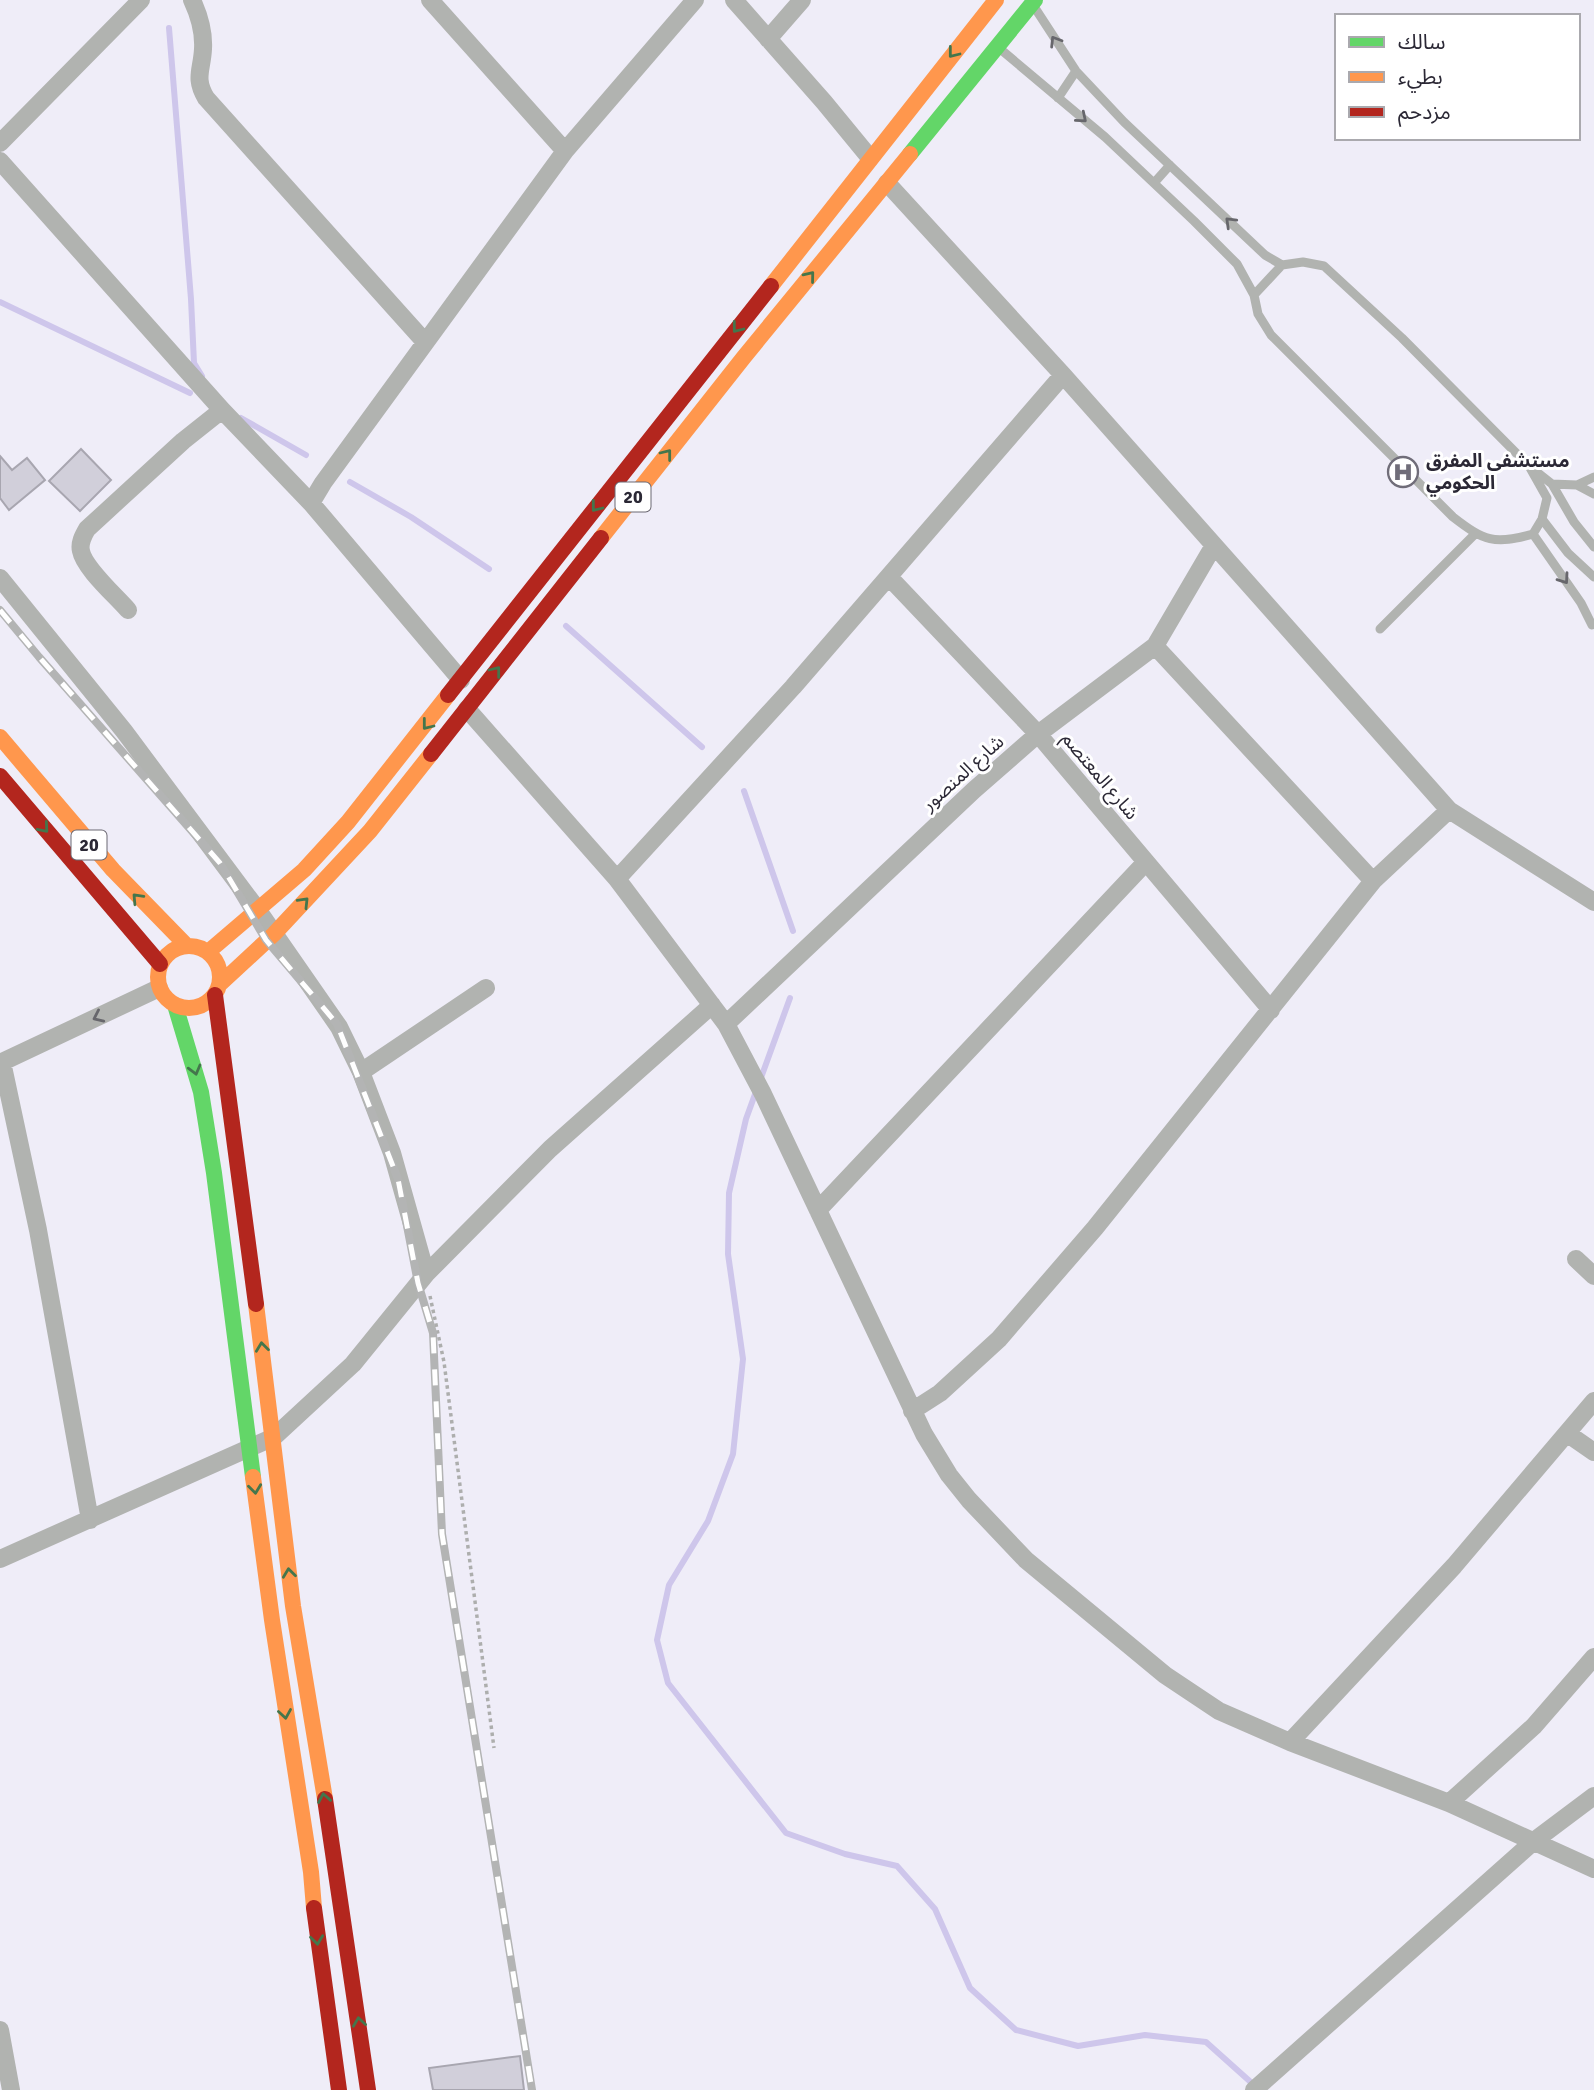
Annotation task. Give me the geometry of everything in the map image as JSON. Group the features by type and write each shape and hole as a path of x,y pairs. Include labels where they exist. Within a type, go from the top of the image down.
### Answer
{"main road":[{"name":"20","path":"175,1005 185,1008 207,1003 217,989 274,934 370,831 744,357 887,183 986,36 996,0"},
{"name":"20","path":"0,737 143,905 186,946 198,947 208,952 304,870 348,822 870,158 986,36 1032,1"},
{"name":"20","path":"2,781 160,964"},
{"path":"186,946 171,951 160,964 159,988 165,998 175,1005 201,1092 251,1449 273,1633 311,1872 316,1933 339,2090"},
{"path":"208,952 219,966 217,989 220,1053 368,2090"},
{"path":"311,1872 336,1870"}],"street":[{"path":"0,143 141,0"},
{"path":"191,0 202,29 203,50 199,82 206,98 425,342"},
{"path":"430,0 565,151"},
{"path":"311,503 565,151 695,0"},
{"path":"734,0 870,158"},
{"path":"768,39 802,0"},
{"path":"0,160 222,410 311,503 461,680"},
{"path":"887,183 1063,375 1449,810 1594,902"},
{"path":"617,879 751,734 1063,375"},
{"path":"128,610 85,561 80,550 81,541 87,529 222,410"},
{"name":"شارع المنصور","path":"726,1024 944,818 1038,734 1155,646 1213,547"},
{"name":"شارع المعتصم","path":"889,577 1038,734 1270,1010"},
{"path":"0,578 124,731 257,909 339,1027 361,1072 396,1165 426,1274"},
{"path":"1155,646 1373,881"},
{"path":"467,709 617,879 726,1024 763,1094 912,1411 949,1475 1026,1560 1165,1675 1219,1711 1290,1742 1449,1803 1594,1869"},
{"path":"912,1411 940,1393 999,1339 1095,1228 1373,881 1449,810"},
{"path":"818,1210 1145,863"},
{"path":"90,1520 38,1230 1,1062 159,988"},
{"path":"361,1072 486,988"},
{"path":"0,1559 274,1437 353,1364 426,1274 559,1140 712,1004"},
{"path":"1576,1259 1594,1276"},
{"path":"1290,1742 1454,1566 1594,1401"},
{"path":"1568,1434 1594,1452"},
{"path":"1449,1803 1534,1726 1594,1657"},
{"path":"1254,2090 1534,1841 1594,1796"},
{"path":"0,2030 11,2090"}],"lane":[{"path":"1032,1 1076,71 1170,165 1265,255 1282,265 1303,262 1324,266 1402,338 1529,466 1552,484 1574,522 1594,547"},
{"path":"986,36 1105,137 1237,264 1254,295 1258,314 1272,335 1453,517 1475,534 1497,541 1533,534 1542,519 1547,498 1529,466"},
{"path":"1058,98 1076,71"},
{"path":"1154,183 1170,165"},
{"path":"1254,295 1282,265"},
{"path":"1577,485 1594,477"},
{"path":"1552,484 1577,485 1594,494"},
{"path":"1542,519 1568,553 1594,577"},
{"path":"1380,629 1475,534"},
{"path":"1533,534 1594,625"}],"path":[{"path":"426,1274 444,1362 494,1748"}],"building":[{"path":"81,449 111,480 80,511 49,481"},
{"path":"0,456 12,470 27,458 45,480 9,510 0,498"},
{"path":"520,2056 524,2090 433,2090 429,2068"}],"waterway":[{"path":"169,28 194,363 202,376"},
{"path":"0,302 190,393"},
{"path":"241,418 306,455"},
{"path":"350,482 411,517 489,569"},
{"path":"566,626 702,747"},
{"path":"744,791 793,931"},
{"path":"790,998 746,1119 729,1193 728,1254 743,1359 733,1454 708,1521 669,1585 657,1640 668,1683 786,1833 845,1854 897,1866 935,1909 970,1988 1016,2030 1078,2046 1145,2035 1206,2042 1254,2085"}],"railway":[{"path":"0,610 220,863 266,940 337,1024 398,1179 418,1283 433,1333 442,1534 532,2090"}],"traffic: fast":[{"path":"910,154 1035,0"},
{"path":"175,1005 201,1092 253,1477"}],"traffic: slow":[{"path":"771,286 996,0"},
{"path":"601,538 910,154"},
{"path":"208,952 304,870 348,822 448,695"},
{"path":"0,737 113,870 186,945"},
{"path":"220,984 274,934 370,831 431,754"},
{"path":"183,946 195,946 211,955 218,965 220,977 218,989 211,999 195,1008 183,1008 172,1003 163,994 158,983 158,971 163,960 172,951 183,946"},
{"path":"256,1304 293,1606 325,1799"},
{"path":"253,1477 314,1908"}],"traffic: jam":[{"path":"448,695 771,286"},
{"path":"431,754 601,538"},
{"path":"0,776 160,964"},
{"path":"215,995 256,1304"},
{"path":"325,1799 368,2090"},
{"path":"314,1908 339,2090"}],"place":[{"name":"مستشفى المفرق الحكومي","path":"1403,472"}]}
